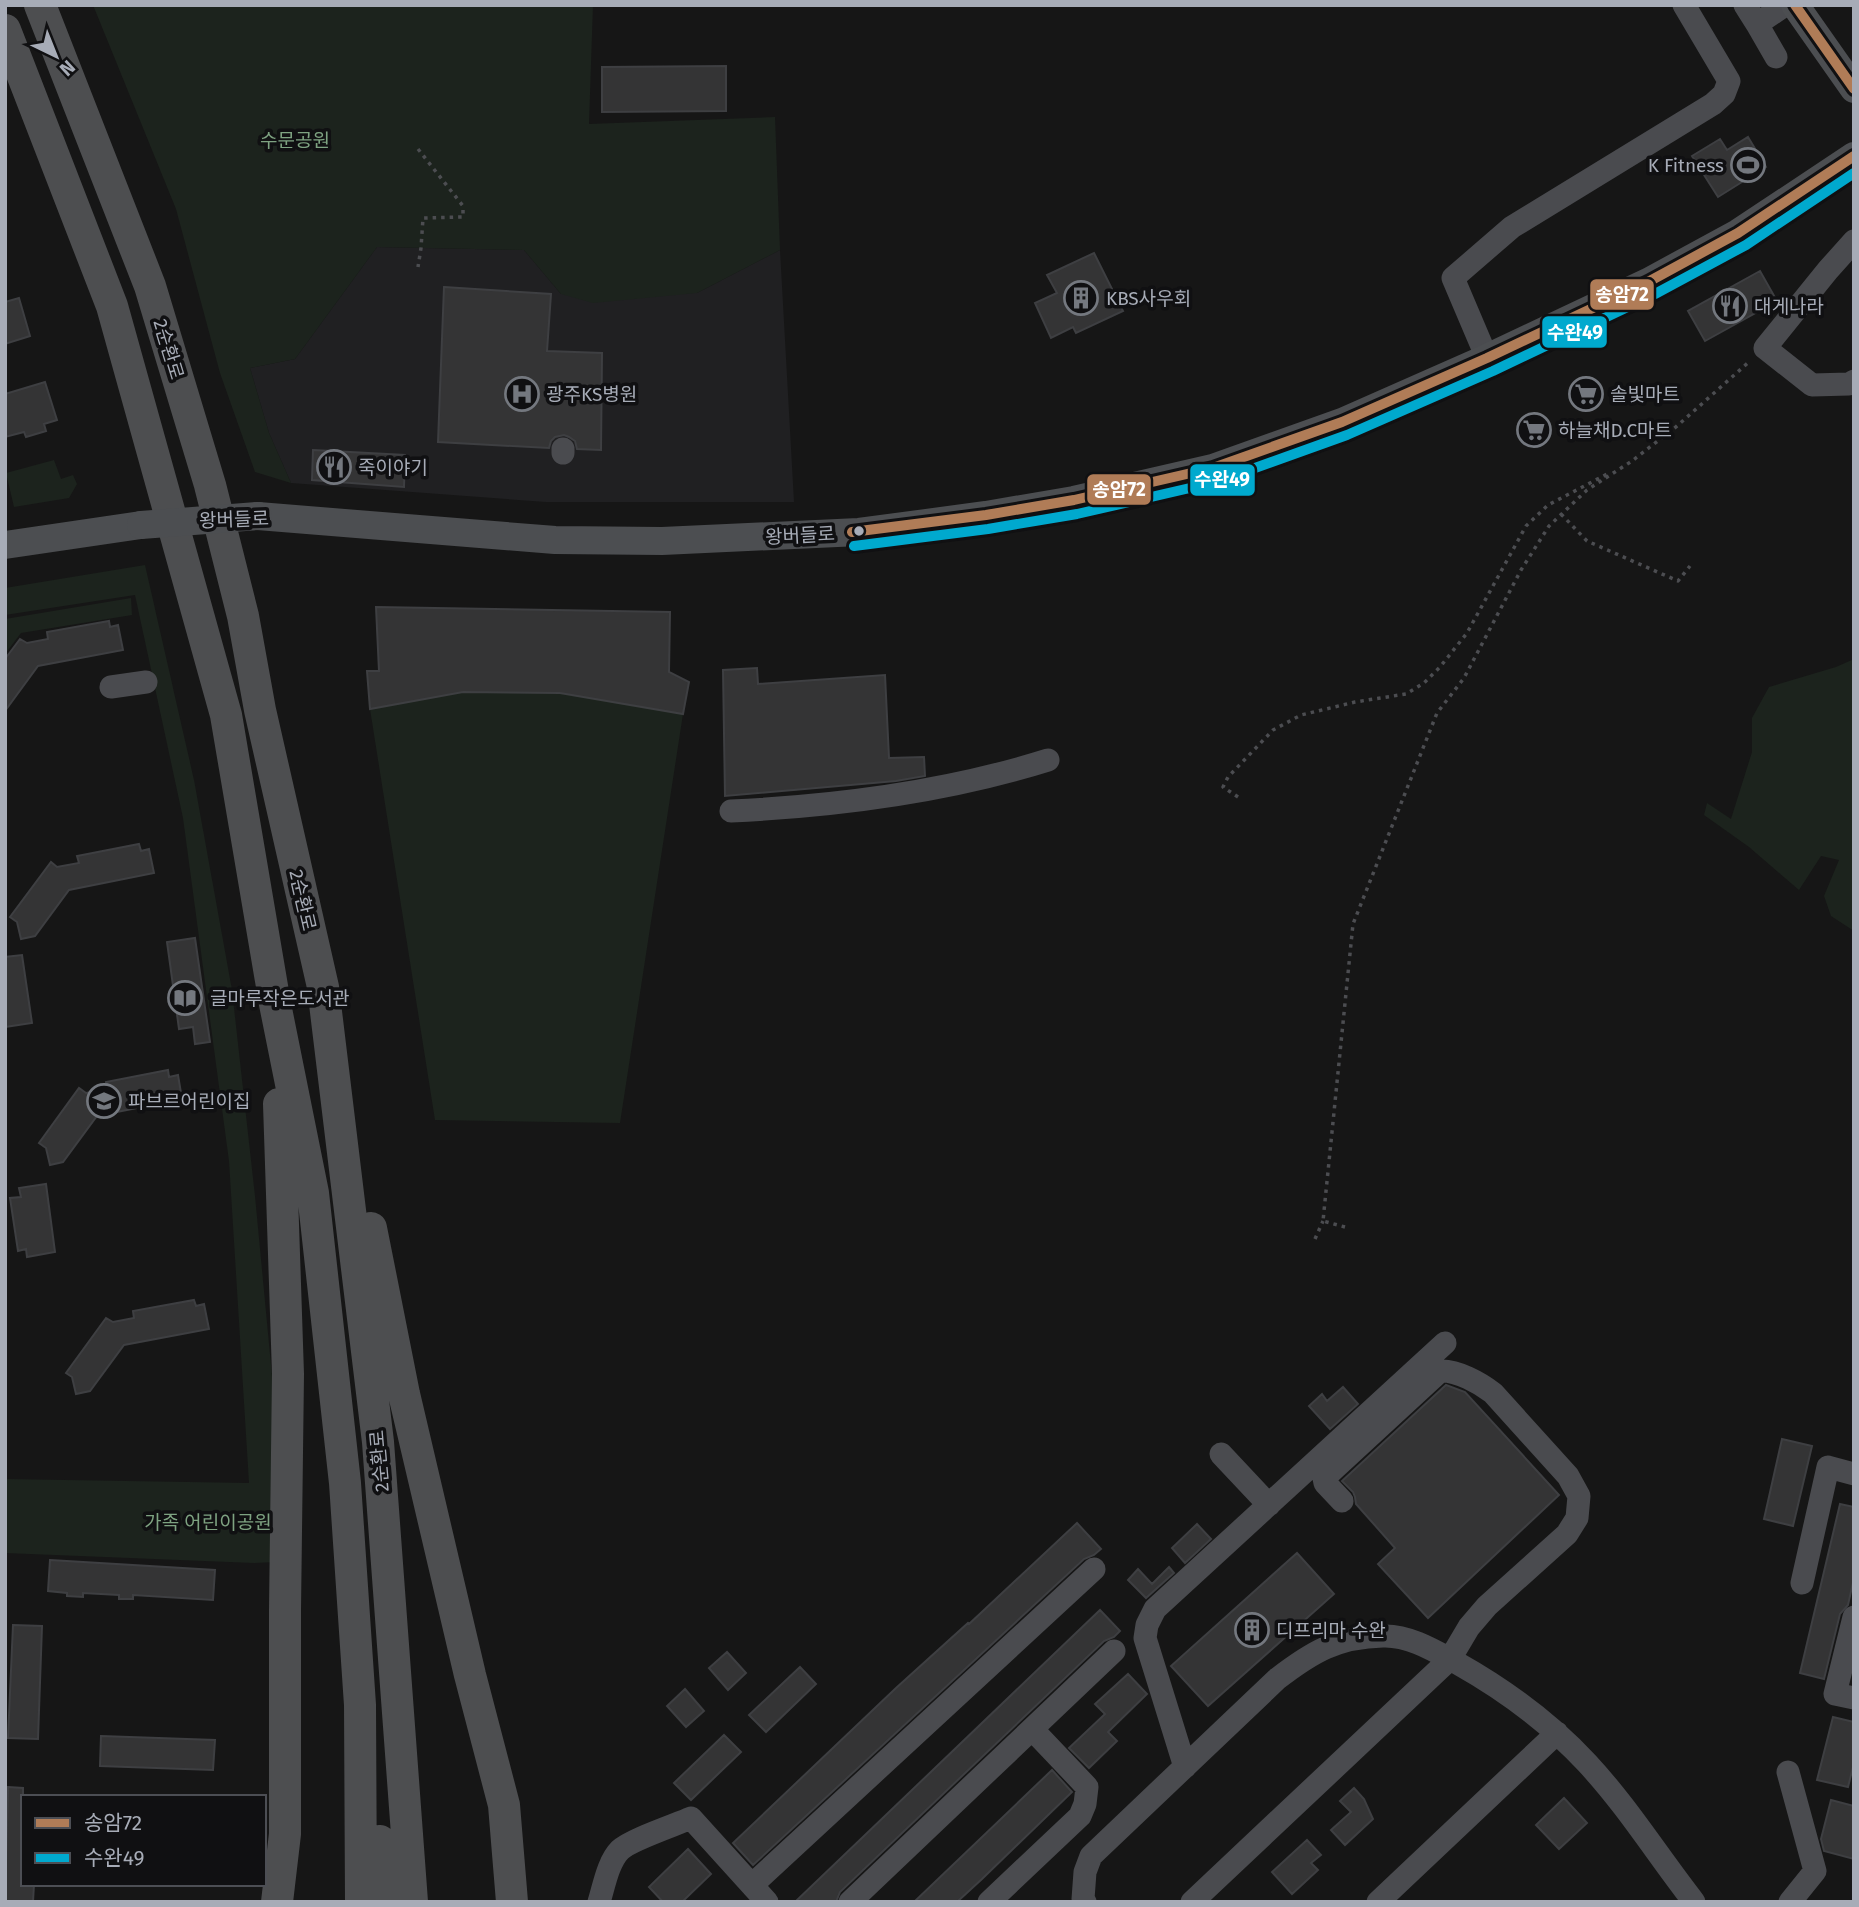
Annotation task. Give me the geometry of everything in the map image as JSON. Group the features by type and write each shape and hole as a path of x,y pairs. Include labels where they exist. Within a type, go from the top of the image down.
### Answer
{"highway":[{"name":"2순환로","path":"40,5 149,286 210,485 243,616 261,710 323,986 378,1442 406,1827 414,1902"},
{"name":"2순환로","path":"5,30 112,306 226,715 275,1004 313,1193 345,1483 360,1706"},
{"path":"323,986 404,1394 470,1675 504,1805 512,1902"},
{"path":"275,1004 288,1374 285,1834 277,1902"},
{"path":"360,1706 361,1902"},
{"path":"360,1706 372,1749 385,1902"}],"main road":[{"path":"1795,5 1854,89"},
{"name":"왕버들로","path":"5,545 141,525 258,516 555,540 662,541 805,535 884,529 986,516 1074,500 1213,468 1342,422 1487,358 1648,282 1738,233 1854,156"}],"street":[{"path":"1487,358 1453,278 1512,227 1713,104 1724,94 1729,81 1684,5"},
{"path":"1776,57 1751,15 1785,5"},
{"path":"1854,241 1765,348 1812,385 1849,384 1854,381"},
{"path":"111,687 146,682"},
{"path":"732,811 859,800 1007,773 1048,761"},
{"path":"1185,1767 1145,1638 1147,1625 1155,1609 1445,1343"},
{"path":"1192,1902 1450,1659 1469,1627 1487,1606 1567,1534 1577,1518 1579,1496 1568,1476 1493,1393 1484,1386 1448,1371 1440,1371 1324,1478 1325,1483 1342,1501"},
{"path":"1221,1454 1269,1505"},
{"path":"1802,1583 1828,1466 1854,1474"},
{"path":"599,1902 610,1867 619,1851 630,1843 691,1818 760,1893 1094,1569"},
{"path":"1854,1617 1835,1694 1854,1698"},
{"path":"1085,1902 1085,1872 1091,1856 1277,1679 1306,1657 1331,1644 1385,1635 1412,1641 1450,1659 1516,1699 1557,1733 1587,1763 1621,1804 1695,1902"},
{"path":"850,1902 1114,1651"},
{"path":"989,1902 1080,1816 1085,1804 1087,1787 1032,1729"},
{"path":"1378,1902 1557,1733"},
{"path":"1788,1772 1815,1871 1790,1902"}],"path":[{"path":"418,149 463,206 463,218 423,218 418,267"},
{"path":"1315,1239 1323,1222 1353,924 1437,713 1464,678 1521,570 1549,526 1587,490 1632,461 1677,426 1765,348"},
{"path":"1238,797 1223,787 1228,776 1273,730 1301,715 1355,702 1406,694 1424,683 1466,633 1526,526 1548,505 1632,461"},
{"path":"1561,514 1587,541 1678,581 1690,566"},
{"path":"1323,1222 1345,1227"}],"shaded area":[{"name":"광주KS병원","path":"377,247 524,250 561,294 697,293 780,250 794,502 546,502 291,483 269,433 250,368 295,359"}],"green space":[{"name":"수문공원","path":"93,5 593,5 589,124 775,117 780,250 697,293 593,303 561,294 524,250 377,247 295,359 250,368 269,433 291,483 255,472 220,373 176,209"},
{"path":"54,460 61,479 73,475 77,484 69,498 14,507 6,473"},
{"name":"가족 어린이공원","path":"145,565 194,780 232,990 275,1407 276,1562 5,1553 5,1479 249,1483 229,1161 183,818 135,595 5,615 5,588"},
{"path":"131,598 132,615 21,633 5,654 5,619"},
{"path":"1854,659 1854,931 1831,916 1824,896 1839,860 1821,856 1799,890 1749,847 1704,815 1707,803 1731,819 1752,752 1752,718 1769,687"},
{"path":"463,692 560,693 683,714 620,1123 435,1120 370,709"}],"building":[{"path":"726,66 726,111 602,112 602,67"},
{"path":"1748,137 1766,167 1718,197 1692,156 1720,139 1727,150"},
{"name":"KBS사우회","path":"1094,253 1123,311 1076,333 1073,327 1051,338 1035,303 1057,293 1047,275"},
{"path":"1760,271 1777,301 1705,341 1688,311"},
{"path":"444,287 551,294 547,351 602,353 601,450 577,449 575,441 564,435 555,437 549,448 438,442"},
{"path":"19,298 30,336 5,344 5,302"},
{"path":"45,382 57,420 44,424 46,431 26,437 24,432 5,437 5,394"},
{"path":"313,450 405,455 404,487 312,480"},
{"path":"376,607 670,612 669,672 689,682 683,714 560,693 463,692 370,709 367,671 379,671"},
{"path":"109,621 110,627 118,625 123,650 38,666 5,711 5,659 20,639 27,643 48,639 47,632"},
{"path":"757,668 758,684 885,675 889,758 924,757 925,776 725,796 723,670"},
{"path":"139,844 141,851 149,849 154,873 69,890 35,936 21,939 17,922 10,917 51,862 57,867 79,863 77,856"},
{"path":"195,938 210,1042 195,1044 193,1027 179,1029 167,942"},
{"path":"22,955 32,1023 5,1027 5,957"},
{"path":"168,1070 169,1077 178,1075 182,1099 97,1116 63,1162 50,1165 46,1148 39,1143 79,1088 86,1093 107,1089 106,1082"},
{"path":"46,1184 55,1252 27,1257 26,1249 18,1251 10,1198 21,1197 19,1188"},
{"path":"194,1300 196,1306 204,1304 209,1329 124,1345 90,1391 76,1394 72,1377 66,1373 106,1318 113,1322 134,1318 133,1311"},
{"path":"1446,1385 1465,1392 1559,1495 1428,1618 1378,1564 1395,1548 1356,1504 1353,1492 1342,1481"},
{"path":"1343,1387 1358,1404 1330,1429 1309,1406 1322,1394 1327,1401"},
{"path":"1782,1439 1812,1446 1793,1526 1764,1519"},
{"path":"1840,1504 1854,1507 1854,1578 1848,1605 1840,1614 1824,1679 1800,1673"},
{"path":"1077,1523 1101,1549 1084,1559 753,1865 733,1843 896,1688"},
{"path":"1197,1524 1211,1539 1185,1563 1172,1548"},
{"name":"디프리마 수완","path":"1297,1553 1334,1594 1208,1706 1171,1666"},
{"path":"50,1560 215,1570 213,1600 133,1595 133,1599 119,1599 119,1595 83,1593 83,1597 67,1596 67,1593 48,1591"},
{"path":"1169,1567 1174,1573 1146,1598 1128,1580 1138,1569 1152,1584"},
{"path":"1100,1610 1120,1631 1114,1637 1104,1641 840,1892 836,1902 795,1902"},
{"path":"13,1625 42,1626 38,1739 8,1738"},
{"path":"727,1652 746,1673 728,1690 709,1668"},
{"path":"800,1667 816,1684 766,1732 749,1715"},
{"path":"1128,1674 1147,1694 1108,1732 1117,1741 1089,1768 1069,1748 1105,1714 1095,1704"},
{"path":"685,1689 704,1711 686,1727 667,1706"},
{"path":"1833,1717 1854,1722 1854,1763 1848,1787 1817,1780"},
{"path":"724,1735 741,1752 691,1800 674,1783"},
{"path":"101,1736 215,1740 213,1770 100,1766"},
{"path":"1052,1770 1072,1792 982,1879 957,1902 914,1902"},
{"path":"8,1787 23,1788 21,1886 34,1886 33,1902 5,1901"},
{"path":"1354,1788 1364,1799 1373,1819 1345,1845 1331,1830 1351,1812 1340,1801"},
{"path":"1564,1798 1587,1823 1559,1849 1536,1825"},
{"path":"1831,1800 1854,1806 1854,1859 1824,1851 1821,1839"},
{"path":"1307,1840 1321,1855 1311,1863 1318,1870 1292,1894 1272,1872"},
{"path":"688,1849 711,1874 682,1902 663,1902 649,1887"}],"transit line":[{"name":"송암72","path":"1795,5 1854,89"},
{"name":"송암72","path":"852,532 986,515 1074,500 1213,468 1342,422 1487,358 1648,282 1738,233 1854,156"},
{"name":"수완49","path":"854,546 988,529 1077,514 1216,482 1347,435 1493,371 1655,294 1746,245 1854,173"}],"place":[{"name":"K Fitness","path":"1748,165"},
{"name":"KBS사우회","path":"1081,298"},
{"name":"대게나라","path":"1730,306"},
{"name":"광주KS병원","path":"522,394"},
{"name":"솔빛마트","path":"1586,394"},
{"name":"하늘채D.C마트","path":"1534,430"},
{"name":"죽이야기","path":"334,467"},
{"name":"글마루작은도서관","path":"185,998"},
{"name":"파브르어린이집","path":"104,1101"},
{"name":"디프리마 수완","path":"1252,1630"}]}
